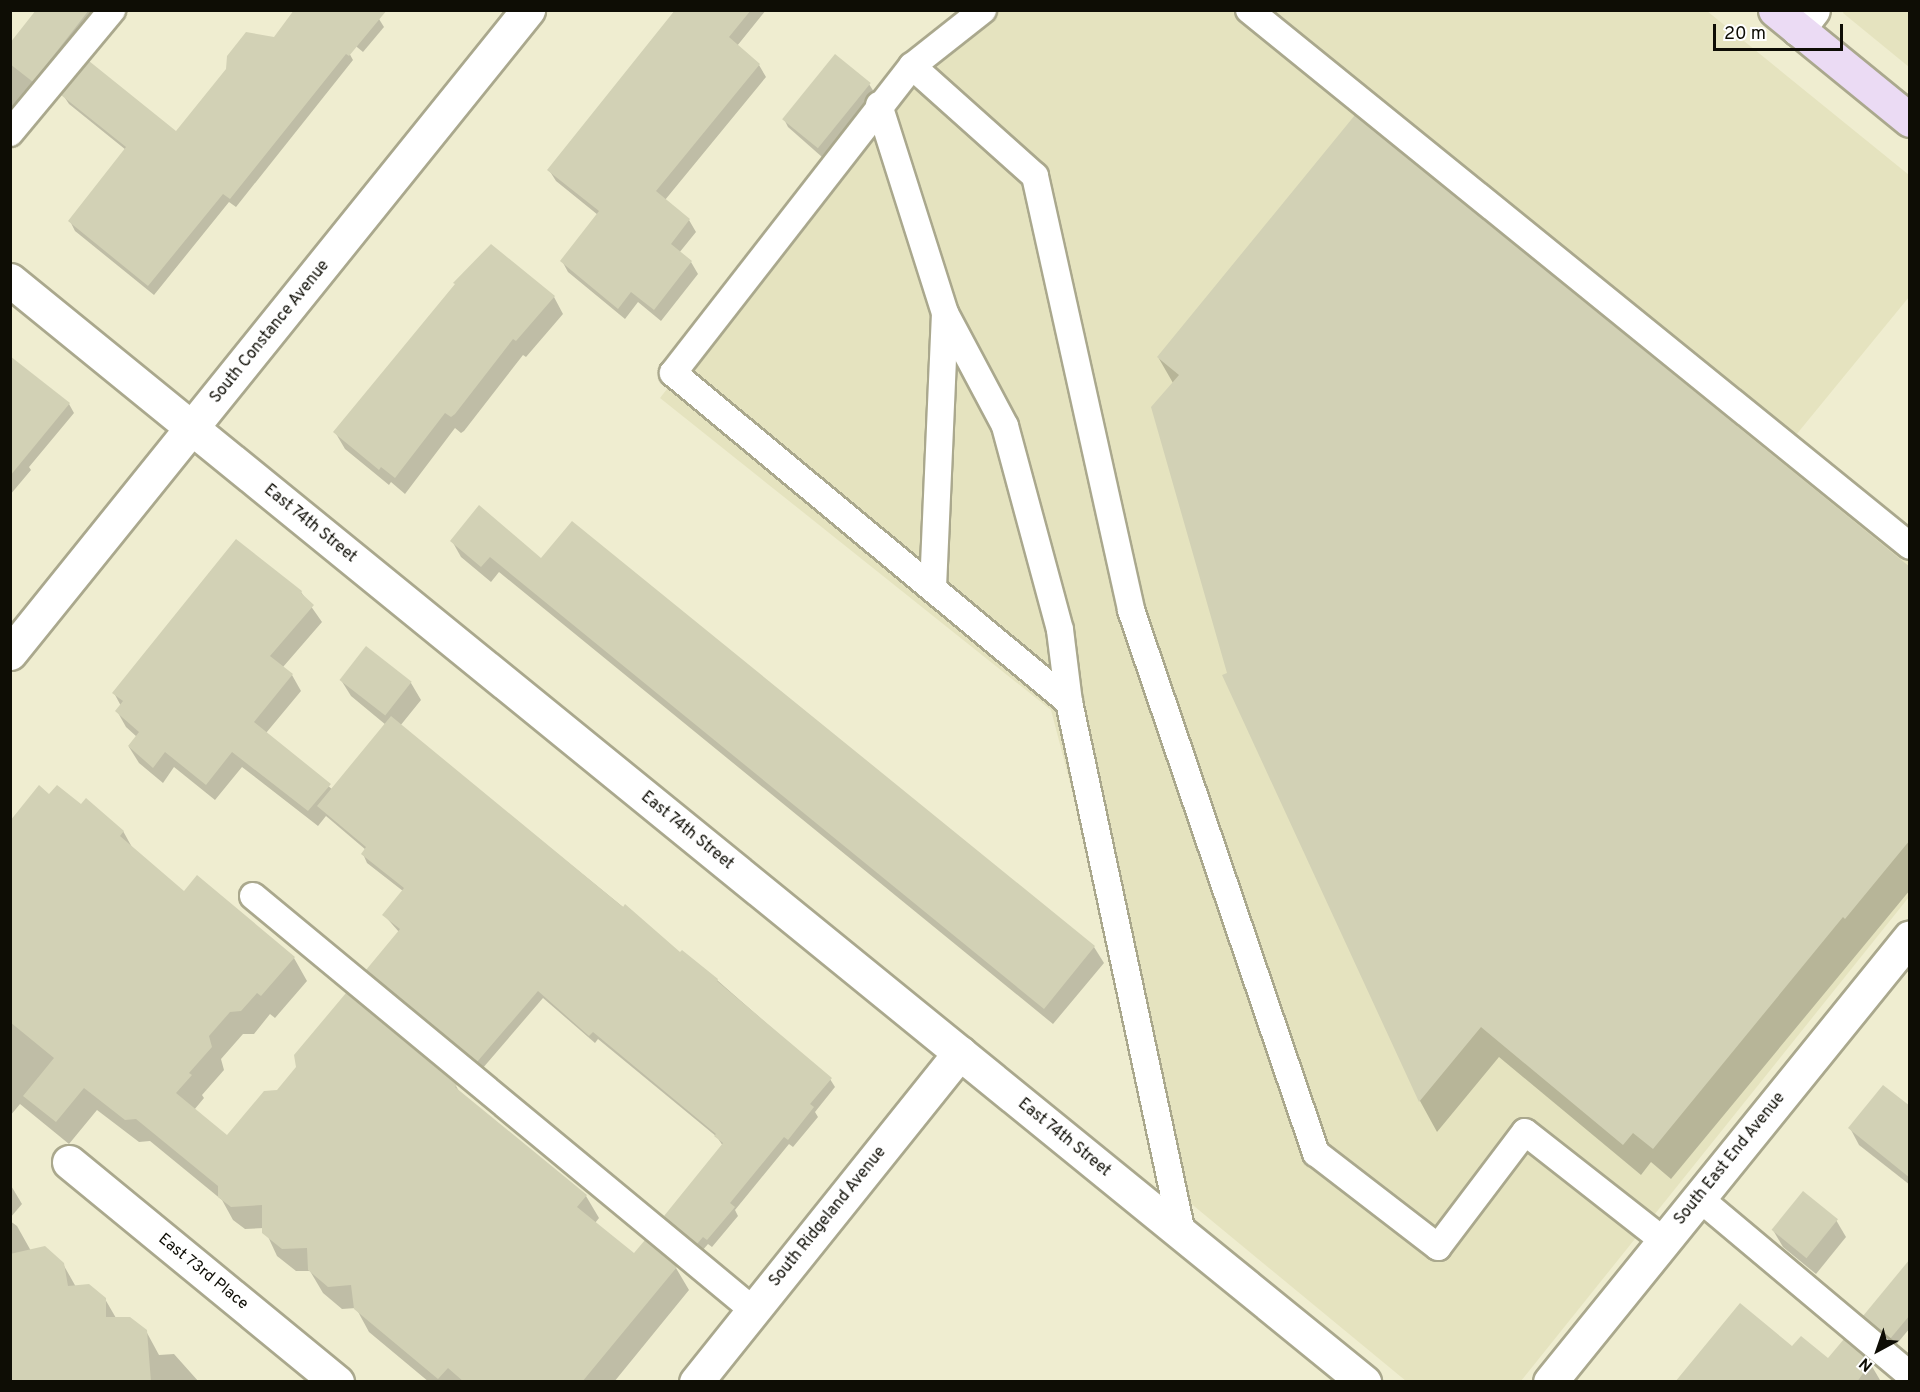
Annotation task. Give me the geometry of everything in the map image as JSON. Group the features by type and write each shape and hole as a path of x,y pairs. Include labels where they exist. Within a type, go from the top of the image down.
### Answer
{"main road":[{"path":"1796,17 1910,120"}],"street":[{"name":"South Constance Avenue","path":"10,653 528,10"},
{"name":"East 74th Street","path":"10,280 1364,1382"},
{"name":"South East End Avenue","path":"1550,1382 1699,1198 1904,956"},
{"name":"South Ridgeland Avenue","path":"696,1382 960,1053"},
{"name":"East 73rd Place","path":"69,1162 337,1382"}],"lane":[{"path":"10,133 112,10"},
{"path":"983,10 912,66 879,105 673,373 1069,702"},
{"path":"1249,10 1910,546"},
{"path":"912,66 1035,176 1131,610 1316,1153 1438,1247 1525,1132 1664,1242"},
{"path":"879,105 945,313 1005,426 1060,630 1069,702 1182,1233"},
{"path":"933,589 945,313"},
{"path":"253,896 753,1310"},
{"path":"1699,1198 1910,1375"}],"shaded area":[{"path":"962,11 1707,11 1909,175 1909,297 1787,446 1909,546 1909,897 1521,1381 1406,1381 1177,1192 1051,710 660,398"},
{"path":"1844,11 1909,11 1909,67 1843,13"}],"building":[{"path":"36,10 89,10 33,82 10,64 10,43"},
{"path":"294,10 387,10 349,56 346,54 230,199 223,194 148,286 68,221 126,147 61,95 89,61 176,131 226,69 227,56 246,32 274,37"},
{"path":"675,10 751,10 729,37 760,64 656,191 690,219 671,244 692,261 654,310 631,292 618,309 560,261 599,211 547,170"},
{"path":"835,54 871,83 818,148 782,119"},
{"path":"1355,115 1910,567 1910,840 1845,919 1843,917 1653,1149 1633,1133 1623,1145 1481,1027 1419,1102 1222,675 1227,673 1151,407 1179,375 1157,357"},
{"path":"491,244 555,296 516,341 513,339 455,414 451,417 445,413 395,478 381,467 379,470 333,432 455,284 453,283"},
{"path":"10,356 70,403 10,476"},
{"path":"479,505 541,558 572,521 1095,946 1044,1009 490,557 481,567 450,541"},
{"path":"236,539 302,591 301,593 314,605 270,656 293,674 254,722 331,784 308,811 232,752 206,785 165,752 153,768 128,746 139,732 115,711 123,701 112,693"},
{"path":"366,646 412,682 385,716 340,680"},
{"path":"391,716 623,907 625,904 680,952 682,950 718,979 717,981 832,1078 810,1104 814,1107 788,1140 784,1137 730,1203 735,1207 707,1240 703,1237 697,1244 664,1216 723,1143 714,1136 716,1134 593,1032 589,1036 538,991 477,1062 366,970 400,929 382,915 404,888 361,854 366,847 317,806"},
{"path":"39,785 49,794 57,785 81,804 86,798 124,831 120,836 184,891 197,875 295,957 261,996 257,993 241,1011 230,1012 209,1036 212,1047 189,1073 192,1075 176,1093 227,1135 264,1091 277,1090 296,1067 294,1055 346,993 457,1085 455,1087 587,1195 577,1207 634,1253 645,1240 677,1267 582,1382 464,1382 448,1368 438,1379 354,1309 351,1285 328,1287 308,1270 307,1248 282,1249 262,1233 262,1205 231,1207 218,1197 218,1186 136,1119 125,1120 84,1088 56,1122 23,1096 54,1058 10,1022 10,821"},
{"path":"1883,1085 1910,1106 1910,1178 1848,1128"},
{"path":"1803,1191 1838,1219 1807,1258 1772,1230"},
{"path":"45,1246 64,1263 68,1286 89,1284 106,1298 106,1317 130,1317 147,1330 151,1382 10,1382 10,1254"},
{"path":"1910,1259 1910,1315 1890,1339 1863,1316"},
{"path":"1740,1303 1792,1346 1801,1336 1828,1358 1844,1339 1871,1362 1857,1382 1675,1382"}]}
